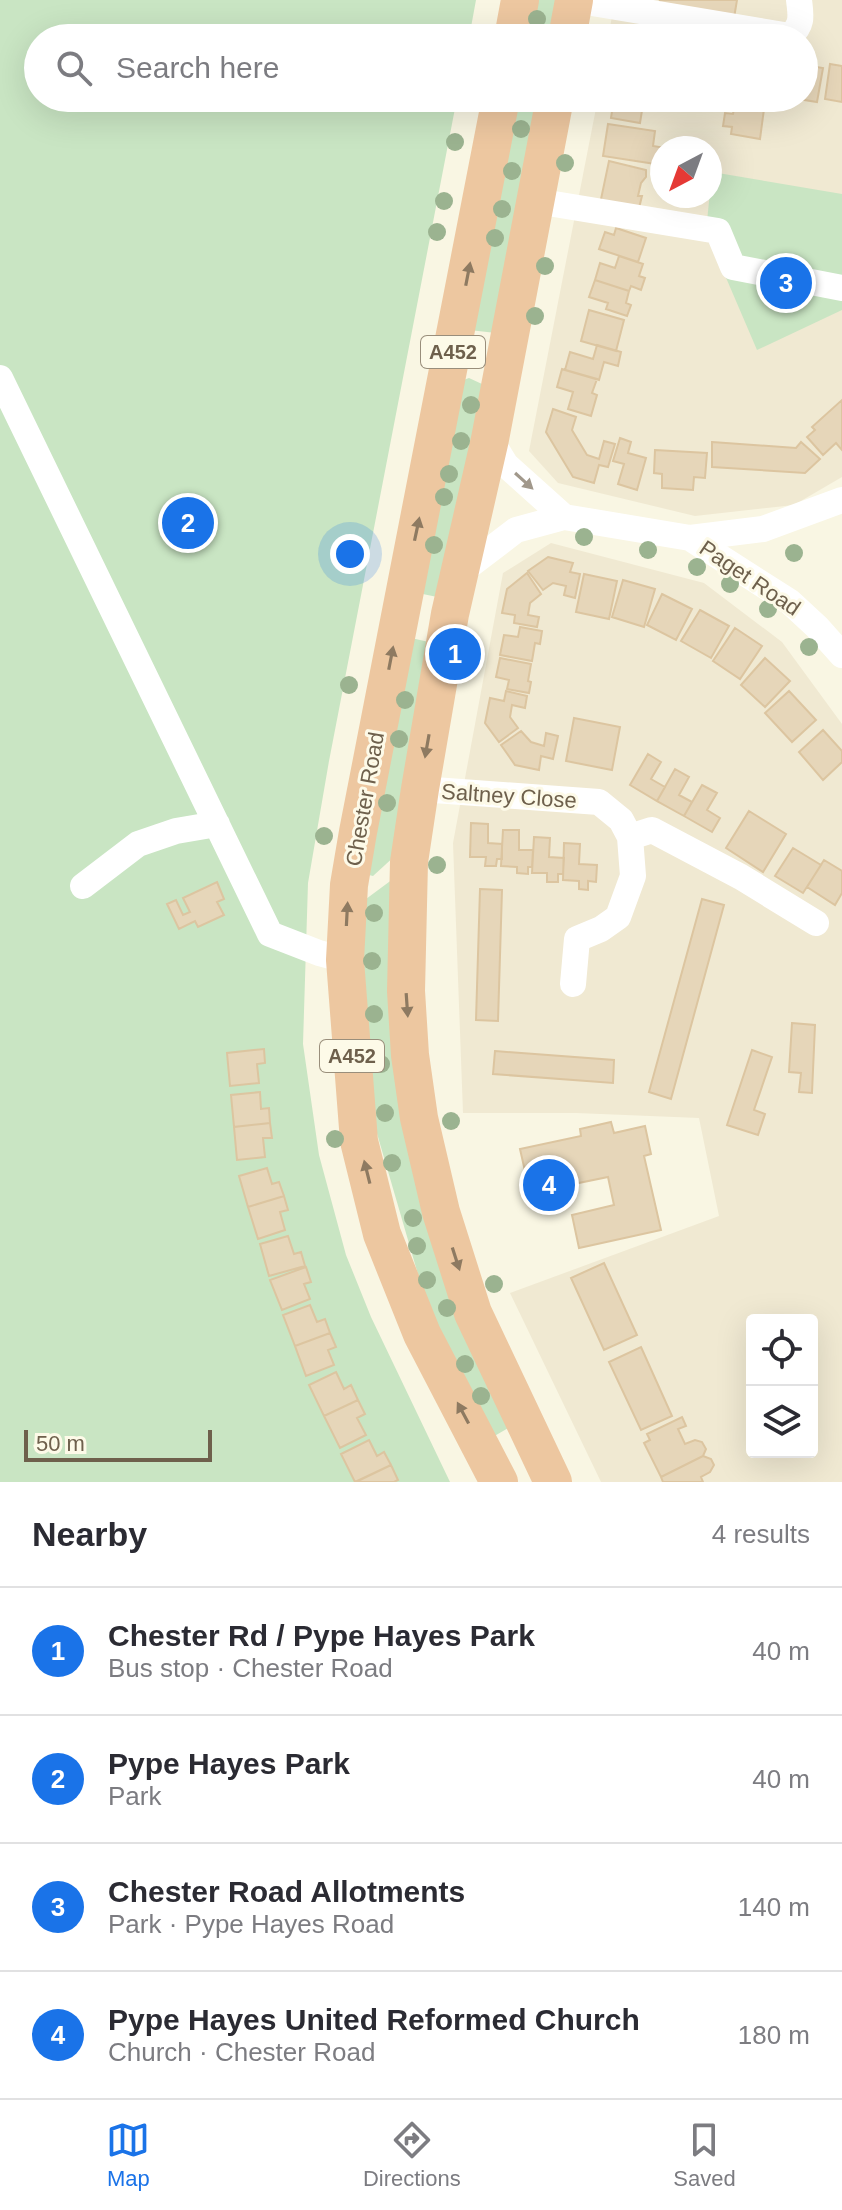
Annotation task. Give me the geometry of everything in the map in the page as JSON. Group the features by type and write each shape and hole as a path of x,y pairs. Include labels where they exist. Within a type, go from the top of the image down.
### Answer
{"highway":[{"path":"516,24 520,0"},
{"path":"570,24 574,0"},
{"name":"Chester Road","path":"492,1468 422,1334 382,1234 359,1141 345,960 349,885 498,112"},
{"name":"A452","path":"552,112 490,439 457,575 420,789 409,862 406,991 410,1055 419,1118 441,1212 473,1313 553,1482"},
{"path":"453,350 506,360"},
{"path":"401,605 450,614"},
{"path":"492,1468 531,1432"}],"street":[{"path":"574,0 625,4 728,24"},
{"path":"799,0 800,24"},
{"path":"536,201 718,231 733,267 842,288"},
{"path":"0,378 270,934 345,960"},
{"path":"490,439 506,465 564,517"},
{"path":"457,575 516,530 564,517 690,538 763,529 842,500"},
{"name":"Paget Road","path":"690,538 790,602 842,655"},
{"name":"Saltney Close","path":"420,789 599,802 621,820 630,837"},
{"path":"83,886 138,844 176,831 217,824"},
{"path":"573,984 577,939 601,929 618,917 633,876 630,837 652,830 741,877 816,923"}],"shaded area":[{"path":"615,0 842,0 842,477 794,505 695,516 558,483 529,451 595,112 818,112 818,24 611,24"},
{"path":"551,543 704,583 782,642 842,724 842,1482 601,1482 510,1293 719,1216 699,1118 463,1113 453,843 503,573"}],"green space":[{"path":"0,0 476,0 472,24 24,24 24,112 454,112 308,883 303,1044 319,1155 346,1255 371,1317 450,1482 0,1482"},
{"path":"534,0 560,0 556,24 529,24"},
{"path":"512,112 538,112 496,333 469,330"},
{"path":"722,174 842,194 842,310 757,350 706,231 708,208 722,208"},
{"path":"469,378 482,384 442,598 418,593 458,382"},
{"path":"411,638 429,642 397,854 373,876 365,874"},
{"path":"393,879 392,1028 510,1427 491,1438 431,1319 376,1130 361,927 366,899"}],"building":[{"path":"660,0 737,0 734,18 659,3"},
{"path":"830,64 842,66 842,102 825,99"},
{"path":"818,67 823,68 818,96"},
{"path":"612,112 642,112 640,123 611,118"},
{"path":"764,112 760,139 731,134 732,127 723,126 725,113"},
{"path":"608,124 655,131 654,136 650,136 650,163 603,156"},
{"path":"609,161 646,170 638,196 642,196 638,212 600,204"},
{"path":"616,228 646,238 638,262 599,249 605,232 614,235"},
{"path":"619,256 643,264 639,276 645,278 641,290 631,286 629,291 595,280 600,263 615,268"},
{"path":"595,280 629,291 626,303 631,305 627,316 606,309 608,303 589,297"},
{"path":"589,310 624,320 616,351 581,341"},
{"path":"597,345 621,352 618,366 604,362 599,380 565,370 570,352 593,359"},
{"path":"562,369 597,379 592,393 597,395 591,416 568,409 573,392 557,387"},
{"path":"842,400 842,450 836,443 823,455 807,437 815,430 812,427"},
{"path":"553,409 576,417 572,430 587,455 599,459 604,441 615,444 608,467 599,465 594,483 573,477 546,432"},
{"path":"620,438 631,442 628,453 646,458 637,490 618,484 624,464 613,461"},
{"path":"712,442 796,448 801,442 820,459 805,473 712,467"},
{"path":"655,450 707,453 705,478 694,477 693,490 662,488 662,474 654,473"},
{"path":"548,557 573,563 570,572 580,574 575,598 564,595 566,586 553,583 543,590 528,571"},
{"path":"527,573 541,594 530,603 528,615 539,617 537,627 514,623 515,615 502,613 507,589"},
{"path":"584,574 617,581 609,619 576,612"},
{"path":"623,580 655,589 644,627 612,617"},
{"path":"662,594 692,609 676,640 647,625"},
{"path":"700,610 729,626 711,658 681,641"},
{"path":"520,627 542,631 540,644 535,643 532,661 500,655 504,635 518,637"},
{"path":"735,628 762,646 740,679 713,661"},
{"path":"500,658 531,664 529,693 507,689 509,680 496,677"},
{"path":"765,658 790,681 765,707 741,685"},
{"path":"506,691 527,696 525,708 512,705 510,717 518,728 499,742 485,723 490,698 504,701"},
{"path":"789,691 816,720 792,742 765,713"},
{"path":"574,718 620,727 612,770 566,761"},
{"path":"823,730 842,751 842,762 823,780 799,752"},
{"path":"521,731 531,742 544,746 546,733 558,736 553,759 541,756 539,770 515,765 501,745"},
{"path":"648,754 661,762 651,779 665,787 657,801 630,785"},
{"path":"675,769 689,777 679,795 692,802 684,816 657,801"},
{"path":"702,785 717,793 707,810 720,818 712,832 684,816"},
{"path":"749,811 786,834 763,872 726,848"},
{"path":"471,823 488,824 488,843 502,844 502,859 497,859 496,866 485,866 486,857 470,857"},
{"path":"503,830 519,830 519,850 533,850 532,867 528,867 528,874 517,873 517,867 501,866"},
{"path":"534,837 550,838 549,857 564,858 563,874 558,874 558,882 547,882 547,873 532,873"},
{"path":"564,843 580,844 579,864 597,865 596,882 588,881 588,890 579,889 579,881 563,880"},
{"path":"793,848 821,865 803,893 775,876"},
{"path":"824,860 842,871 842,893 835,905 807,887"},
{"path":"217,882 224,899 217,902 224,915 198,927 195,921 179,929 167,904 176,900 183,915 190,912 183,898"},
{"path":"480,889 502,890 498,1021 476,1020"},
{"path":"702,899 724,905 671,1099 649,1092"},
{"path":"792,1023 815,1025 812,1093 799,1092 801,1073 789,1072"},
{"path":"264,1049 265,1063 257,1064 259,1083 230,1086 227,1053"},
{"path":"752,1050 772,1057 754,1110 765,1114 758,1135 727,1125"},
{"path":"495,1051 614,1060 613,1083 493,1074"},
{"path":"260,1092 261,1109 269,1108 270,1123 234,1127 231,1095"},
{"path":"611,1122 614,1133 645,1126 651,1154 644,1156 661,1230 579,1248 572,1215 614,1205 608,1177 530,1193 520,1149 581,1136 580,1129"},
{"path":"270,1123 272,1138 263,1138 265,1157 237,1160 234,1127"},
{"path":"267,1168 272,1184 279,1182 284,1196 248,1207 239,1176"},
{"path":"284,1196 288,1210 280,1212 285,1230 258,1239 248,1207"},
{"path":"288,1236 294,1254 301,1252 305,1266 269,1276 260,1244"},
{"path":"604,1263 637,1335 604,1350 571,1278"},
{"path":"306,1267 311,1282 304,1284 310,1299 282,1310 270,1280"},
{"path":"310,1305 317,1322 325,1319 330,1333 295,1346 283,1315"},
{"path":"330,1333 336,1347 328,1350 334,1365 306,1376 295,1346"},
{"path":"641,1347 672,1416 641,1430 609,1362"},
{"path":"336,1372 344,1389 351,1385 358,1400 324,1416 309,1385"},
{"path":"358,1400 365,1414 357,1418 366,1435 340,1448 324,1416"},
{"path":"682,1417 686,1426 678,1429 685,1444 695,1440 702,1442 706,1449 703,1456 661,1477 644,1443 650,1440 647,1434"},
{"path":"369,1440 377,1456 384,1452 391,1465 355,1482 341,1454"},
{"path":"703,1456 711,1459 714,1465 710,1472 701,1477 703,1482 663,1482 661,1477"},
{"path":"391,1465 398,1480 394,1482 356,1482"}],"place":[{"name":"Chester Road Allotments","path":"786,283"},
{"name":"Pype Hayes Park","path":"188,523"},
{"name":"Chester Rd / Pype Hayes Park","path":"455,654"},
{"name":"Pype Hayes United Reformed Church","path":"549,1185"}]}
